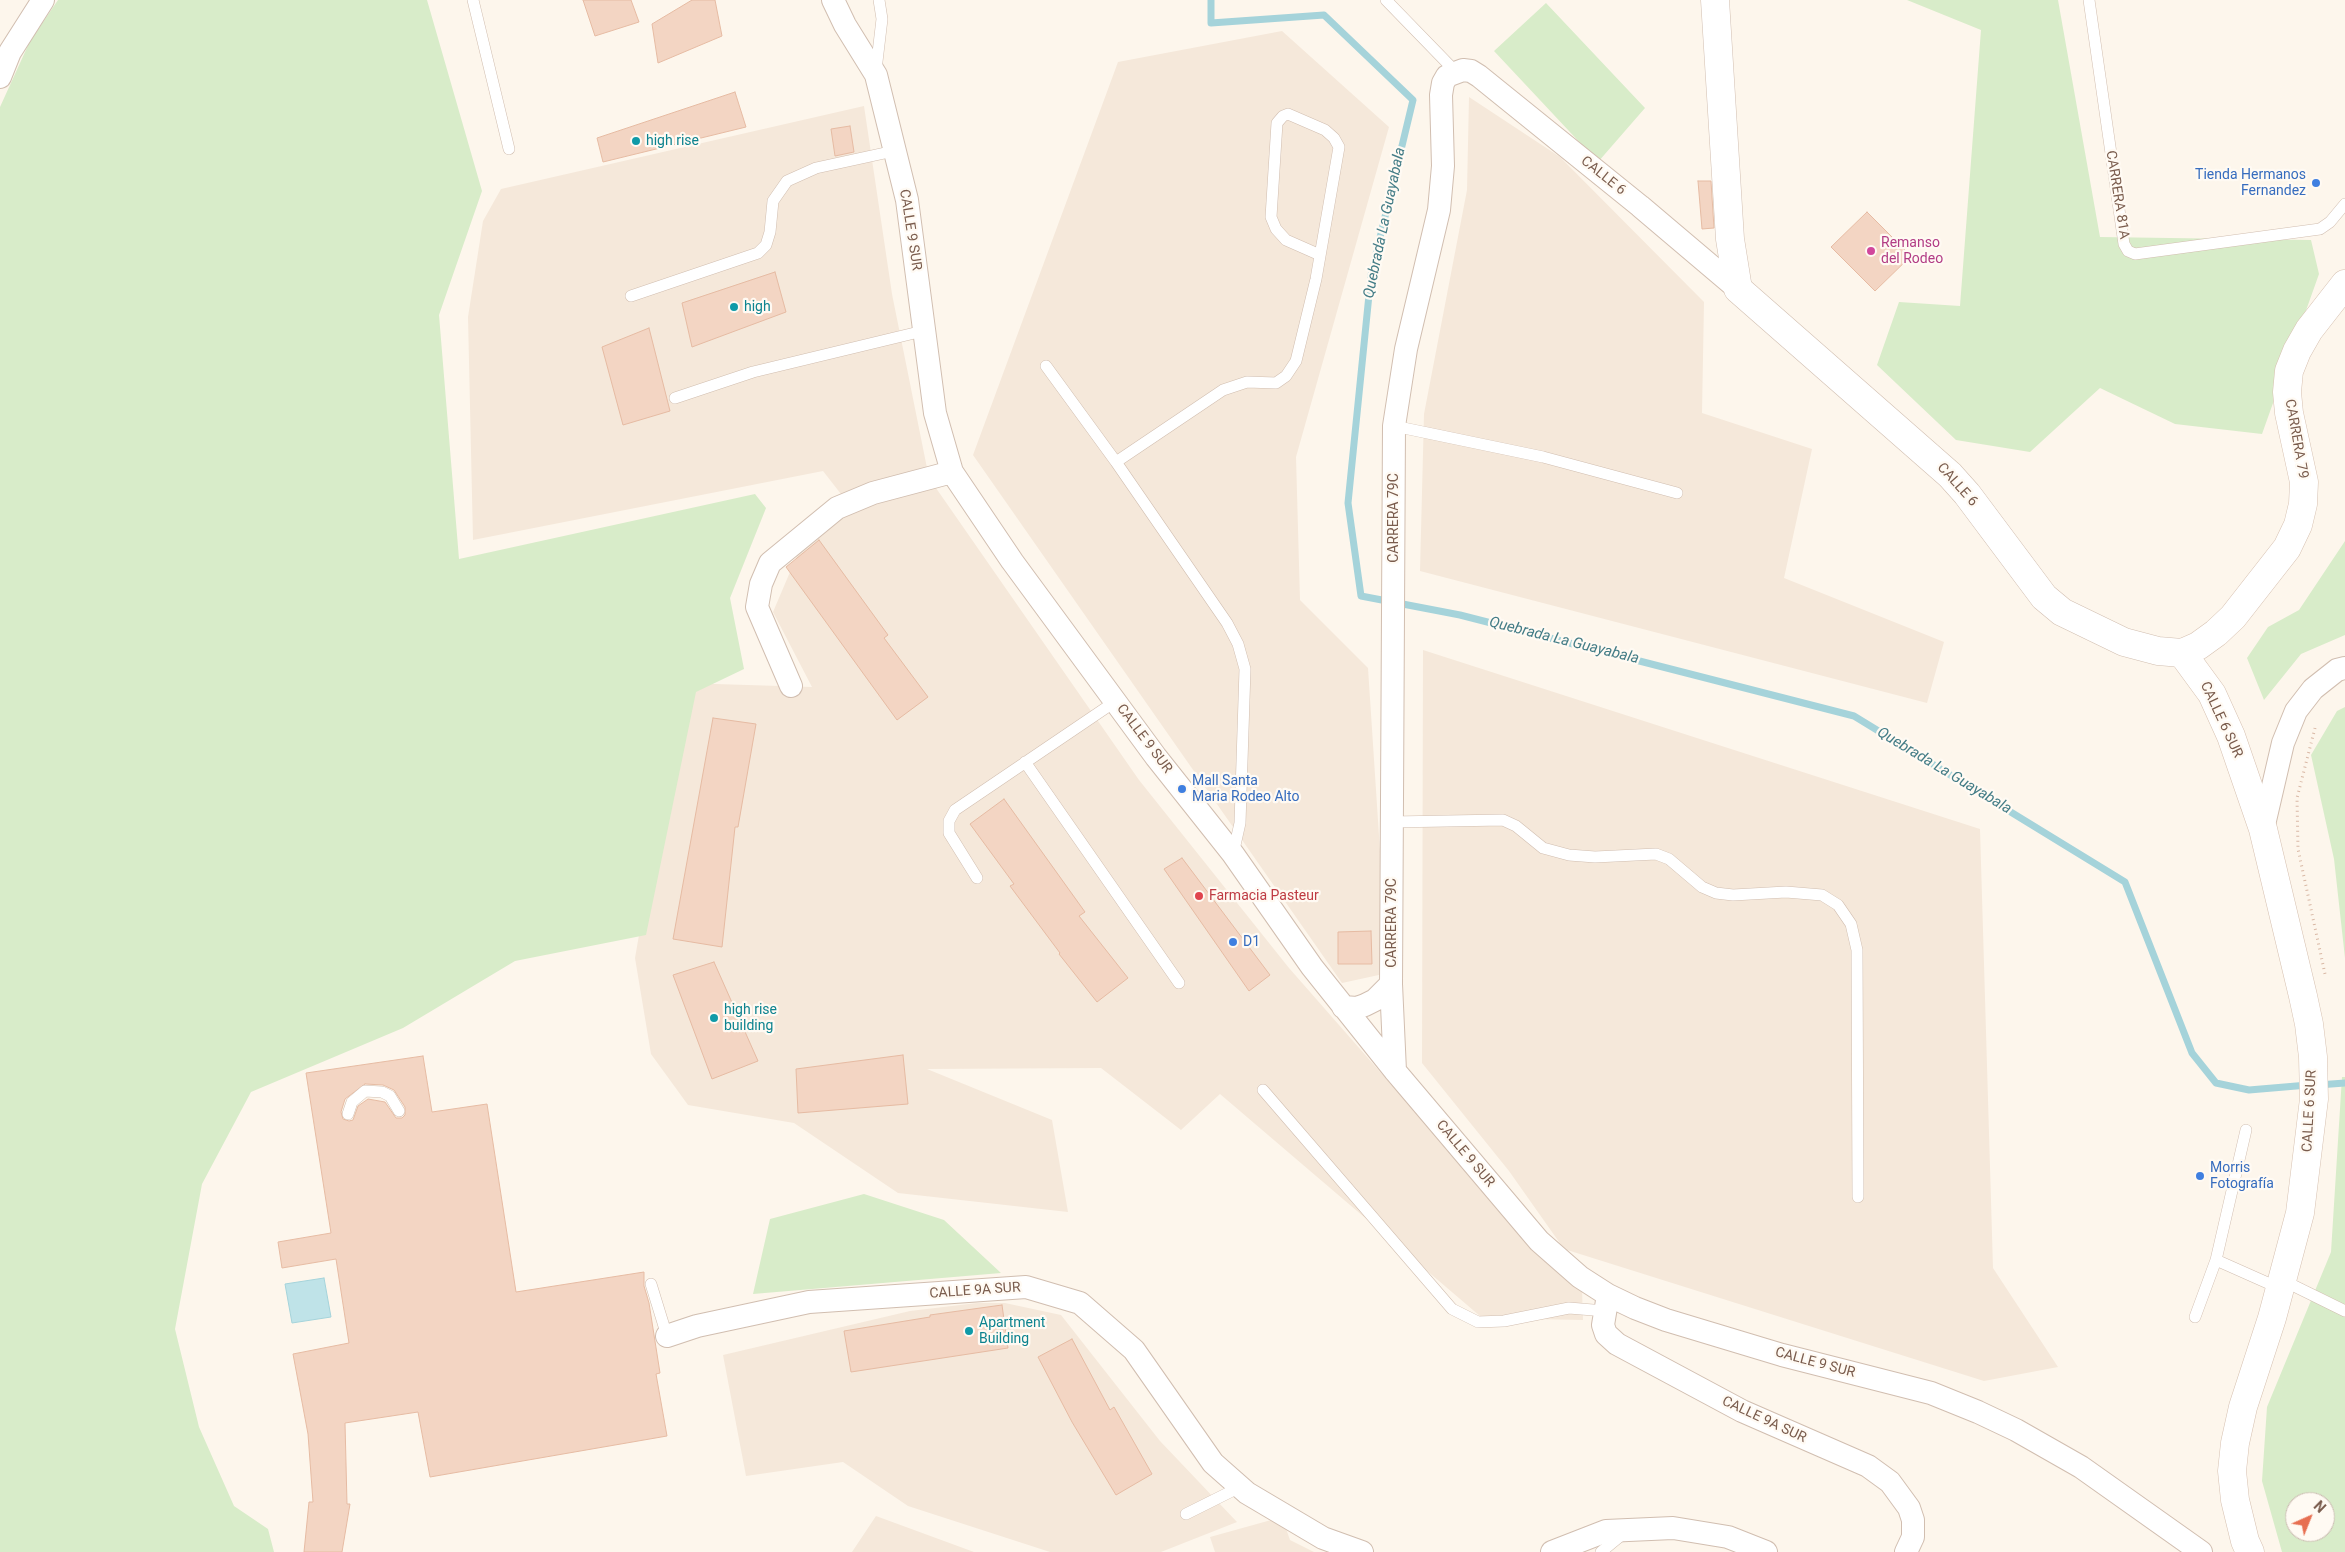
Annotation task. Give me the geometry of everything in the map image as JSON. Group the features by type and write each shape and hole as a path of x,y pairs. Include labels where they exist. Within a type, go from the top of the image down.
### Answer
{"main road":[{"path":"1715,0 1730,239 1738,289"},
{"name":"CARRERA 79","path":"2182,653 2198,646 2233,617 2287,548 2298,525 2303,504 2304,482 2289,413 2287,392 2289,371 2308,330 2345,284"},
{"name":"CALLE 6","path":"1738,289 1950,475 1967,494 2044,597 2056,607 2096,630 2124,642 2158,651 2182,653"},
{"name":"CALLE 6 SUR","path":"2182,653 2212,694 2242,765 2263,829 2309,1024 2313,1070 2314,1099 2300,1213 2281,1284 2243,1407 2232,1470 2235,1500 2245,1541 2250,1552"}],"street":[{"path":"0,77 10,52 43,0"},
{"name":"CALLE 9 SUR","path":"833,0 845,26 876,74 907,200 935,413 952,472 1012,560 1116,701 1233,854 1343,1007 1539,1241 1607,1303 1782,1355 1931,1393 1978,1412 2081,1466 2201,1552"},
{"name":"CALLE 6","path":"1459,71 1471,71 1486,82 1640,206 1738,289"},
{"name":"CARRERA 79C","path":"1395,1070 1391,984 1394,426 1406,349 1439,210 1442,184 1441,95 1443,83 1447,76 1459,71"},
{"path":"791,686 757,607 761,584 770,562 837,508 873,493 952,472"},
{"path":"2263,829 2283,743 2296,711 2313,689 2337,670 2345,668"},
{"name":"CARRERA 79C","path":"1343,1007 1357,1008 1365,1006 1375,1000 1391,984"},
{"name":"CALLE 9A SUR","path":"667,1336 697,1326 809,1302 1026,1287 1080,1303 1134,1350 1213,1464 1240,1488 1323,1538 1362,1552"},
{"name":"CALLE 9A SUR","path":"1607,1303 1603,1325 1606,1334 1617,1344 1742,1411 1868,1466 1881,1474 1899,1492 1911,1514 1914,1528 1911,1544 1906,1552"},
{"path":"1552,1552 1606,1531 1673,1528 1695,1530 1728,1537 1766,1552"}],"lane":[{"path":"473,0 510,149"},
{"path":"876,74 882,18 879,0"},
{"path":"1386,0 1459,71"},
{"name":"CARRERA 81A","path":"2088,0 2124,244 2128,251 2134,254 2320,229 2330,222 2345,204"},
{"path":"1116,462 1223,390 1247,382 1276,383 1286,376 1296,361 1320,255 1338,147 1334,138 1325,130 1288,114 1283,116 1277,123 1271,217 1276,229 1286,240 1320,255"},
{"path":"632,296 758,253 766,245 770,232 773,201 787,181 816,168 894,151"},
{"path":"675,398 753,372 923,331"},
{"path":"1046,366 1116,462 1227,623 1240,652 1245,669 1240,813 1233,854"},
{"path":"1394,426 1543,457 1677,493"},
{"path":"976,878 949,833 949,821 955,810 1116,701"},
{"path":"1025,762 1179,983"},
{"path":"1392,822 1503,820 1516,826 1543,848 1569,855 1595,857 1656,854 1669,859 1702,887 1716,893 1804,893 1822,895 1838,905 1850,924 1856,950 1858,1196"},
{"path":"1263,1090 1452,1309 1478,1322 1504,1321 1569,1308 1607,1303"},
{"path":"348,1114 352,1102 365,1091 382,1092 390,1096 398,1111"},
{"path":"2195,1317 2216,1260 2246,1130"},
{"path":"2216,1260 2281,1284 2345,1311"},
{"path":"651,1284 667,1336"},
{"path":"1186,1514 1240,1488"},
{"path":"1601,1552 1630,1529"}],"path":[{"path":"2316,725 2297,798 2298,849 2313,922 2325,965 2325,975"}],"shaded area":[{"path":"1282,31 1389,127 1296,457 1300,600 1368,668 1388,973 1342,983 973,455 1118,62"},
{"path":"1469,97 1560,157 1704,302 1702,413 1812,449 1784,578 1944,642 1927,703 1420,571 1424,414 1467,190"},
{"path":"864,106 892,294 929,478 1139,780 1289,968 1531,1244 1582,1289 1583,1320 1530,1319 1487,1322 1220,1094 1181,1130 1101,1068 927,1069 1052,1120 1068,1212 898,1193 794,1123 688,1105 651,1054 635,958 683,683 812,687 773,612 810,525 848,503 823,471 473,540 468,317 483,221 501,189"},
{"path":"1423,650 1980,829 1993,1268 2058,1367 1984,1381 1564,1249 1509,1171 1422,1063"},
{"path":"977,1303 1005,1303 1061,1315 1160,1441 1237,1522 1161,1552 1050,1552 908,1506 843,1462 746,1476 723,1355 910,1311"},
{"path":"876,1516 974,1552 852,1552"},
{"path":"1282,1517 1290,1540 1314,1552 1215,1552 1210,1537"}],"green space":[{"path":"58,0 427,0 482,191 439,315 459,559 755,494 766,508 730,598 744,669 696,692 646,935 515,961 403,1028 251,1092 202,1184 175,1329 199,1427 234,1506 268,1529 274,1552 0,1552 0,107 30,41"},
{"path":"1907,0 2058,0 2100,237 2311,240 2319,274 2262,434 2175,424 2100,388 2030,452 1956,440 1877,365 1899,302 1960,306 1981,30"},
{"path":"1546,3 1645,108 1598,162 1494,51"},
{"path":"2345,541 2345,635 2301,654 2264,700 2247,658 2268,627 2299,610"},
{"path":"2345,707 2345,958 2334,859 2311,755 2337,711"},
{"path":"2342,1077 2345,1077 2345,1552 2282,1552 2262,1481 2267,1407 2331,1252"},
{"path":"864,1194 944,1220 1001,1273 753,1294 770,1219"}],"water":[{"path":"324,1278 331,1317 292,1323 285,1284"}],"building":[{"path":"583,0 631,0 639,22 595,36"},
{"path":"692,0 715,0 722,36 658,63 652,24"},
{"path":"735,92 746,127 603,162 597,138"},
{"path":"850,126 854,152 835,156 831,129"},
{"path":"1698,181 1711,181 1714,228 1702,229"},
{"name":"Remanso del Rodeo","path":"1867,212 1911,256 1875,291 1831,247"},
{"name":"high","path":"775,272 786,312 692,347 682,303"},
{"path":"649,328 670,411 623,425 602,347"},
{"path":"819,540 888,635 884,638 928,697 897,720 786,567"},
{"path":"713,718 756,724 738,827 735,827 722,947 673,939"},
{"path":"1004,799 1085,912 1079,916 1128,978 1097,1002 1059,954 1010,886 1014,884 970,824"},
{"path":"1182,858 1270,975 1249,991 1164,869"},
{"path":"1371,931 1372,964 1338,964 1338,932"},
{"name":"high rise building","path":"714,962 758,1061 712,1079 673,975"},
{"name":"high rise building","path":"903,1055 908,1104 798,1113 796,1069"},
{"path":"423,1056 432,1112 487,1104 516,1292 644,1272 644,1286 649,1303 660,1373 656,1374 667,1436 430,1477 418,1412 345,1423 347,1504 350,1504 342,1552 304,1552 309,1502 313,1502 308,1434 293,1354 349,1343 336,1259 282,1268 278,1242 331,1233 306,1073","holes":["365,1084 383,1085 394,1090 405,1107 405,1115 402,1118 396,1118 385,1102 368,1099 358,1106 353,1120 343,1119 341,1112 345,1099"]},
{"path":"1002,1305 1008,1348 851,1372 844,1331 930,1317 930,1315"},
{"path":"1072,1339 1110,1410 1114,1407 1152,1474 1116,1495 1072,1422 1038,1357"}],"waterway":[{"name":"Quebrada La Guayabala","path":"1211,0 1211,23 1324,15 1413,100 1371,275 1348,503 1361,596 1460,615 1854,716 2125,882 2192,1053 2216,1083 2249,1090 2308,1085"},
{"name":"Quebrada La Guayabala","path":"2318,1085 2345,1083"}],"place":[{"name":"high rise","path":"636,141"},
{"name":"Tienda Hermanos Fernandez","path":"2316,183"},
{"name":"Remanso del Rodeo","path":"1871,251"},
{"name":"high","path":"734,307"},
{"name":"Mall Santa Maria Rodeo Alto","path":"1182,789"},
{"name":"Farmacia Pasteur","path":"1199,896"},
{"name":"D1","path":"1233,942"},
{"name":"high rise building","path":"714,1018"},
{"name":"Morris Fotografía","path":"2200,1176"},
{"name":"Apartment Building","path":"969,1331"}]}
